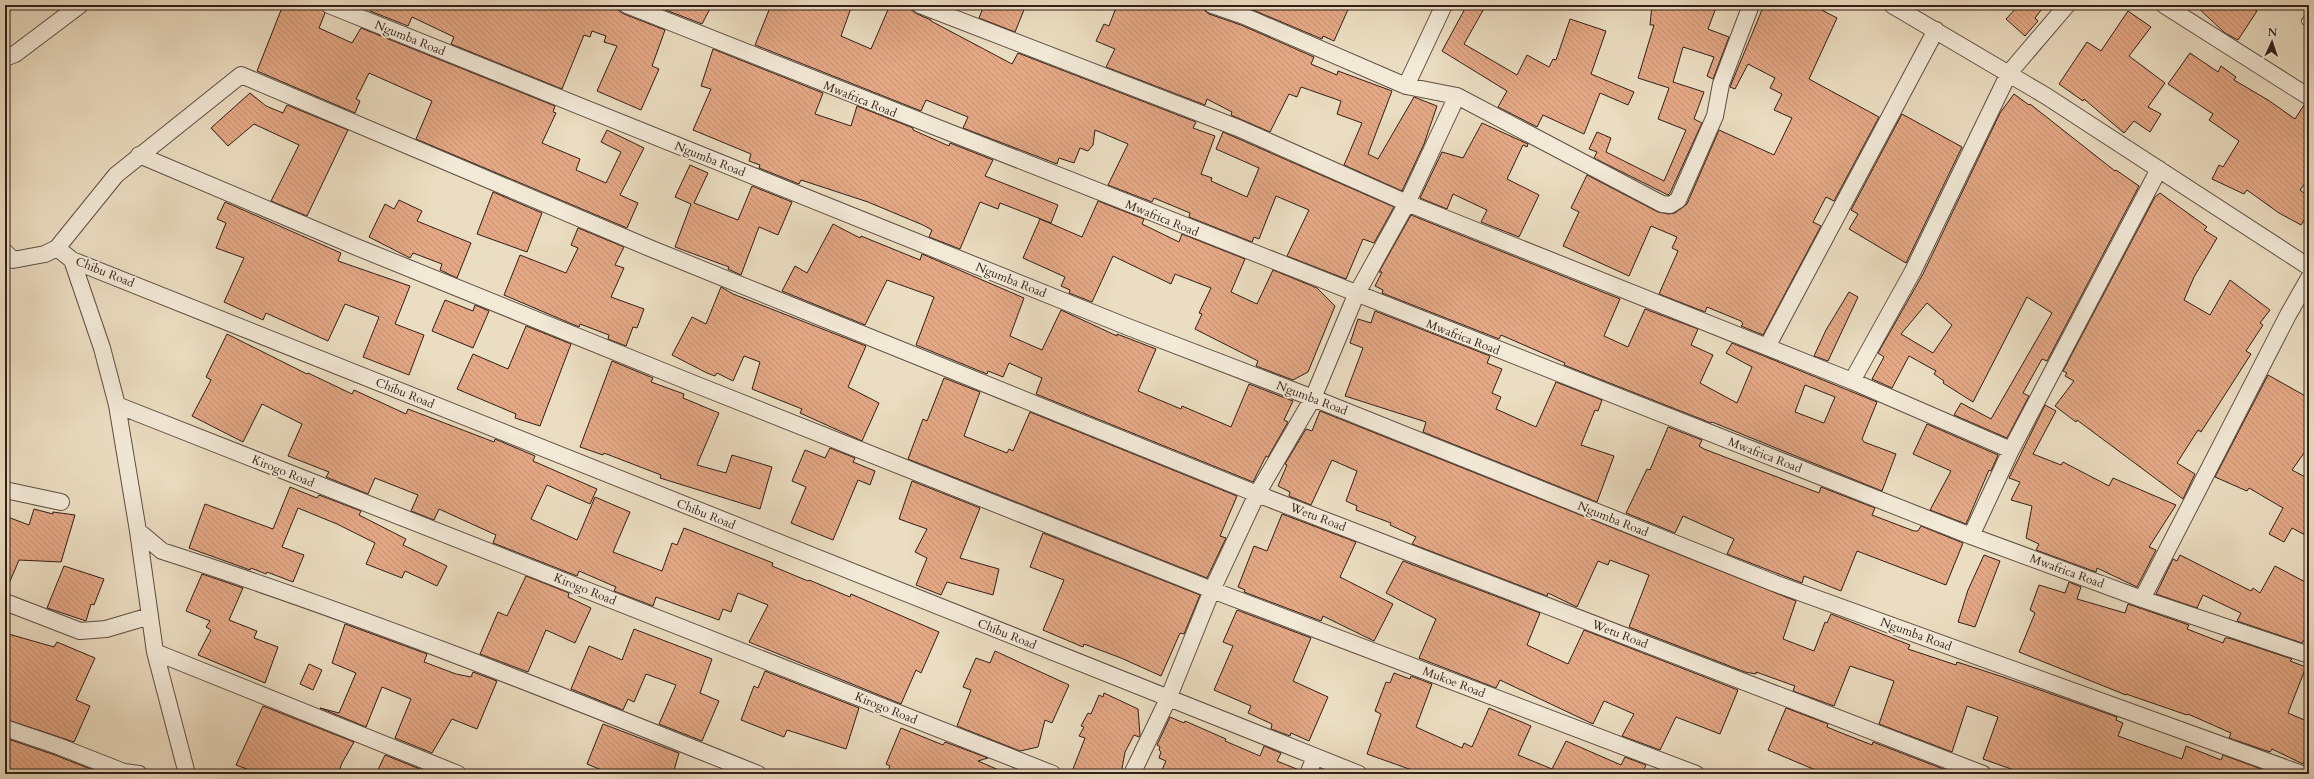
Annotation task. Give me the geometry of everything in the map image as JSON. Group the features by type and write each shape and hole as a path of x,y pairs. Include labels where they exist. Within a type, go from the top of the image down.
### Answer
{"street":[{"path":"5,58 15,54 80,5"},
{"name":"Ngumba Road","path":"329,5 1128,327 1313,398 1774,583 2302,774"},
{"name":"Mwafrica Road","path":"627,5 1356,295 1971,536 2142,599 2308,651"},
{"path":"920,5 1238,128 1407,203 1852,380 2011,450"},
{"path":"1212,5 1248,11 1406,86 1457,96 1662,204 1670,206 1678,200 1714,116 1721,84 1751,5"},
{"path":"1406,86 1444,5"},
{"path":"1892,5 2009,73 2309,267"},
{"path":"1852,380 1913,271 2009,73 2067,5"},
{"path":"2164,5 2309,97"},
{"path":"1767,347 1936,30"},
{"name":"Wetu Road","path":"139,155 240,75 652,249 1257,494 1983,774"},
{"path":"1132,774 1168,699 1212,590 1257,494 1313,398 1356,295 1407,203 1457,96"},
{"path":"8,260 45,254 57,248 104,188 139,155"},
{"name":"Mukoe Road","path":"139,155 354,246 692,383 1212,590 1696,774"},
{"path":"1971,536 2011,450 2159,169"},
{"name":"Chibu Road","path":"57,248 72,260 1359,774"},
{"path":"72,260 102,348 117,405 138,531 155,652 187,774"},
{"path":"2142,599 2288,315 2309,278"},
{"name":"Kirogo Road","path":"117,405 1053,774"},
{"path":"5,490 61,502"},
{"path":"138,531 162,551 396,633 598,710 758,774"},
{"path":"5,602 80,631 106,629 150,616"},
{"path":"155,652 458,774"},
{"path":"5,728 58,746 124,772 139,774"},
{"path":"1308,774 1315,757"}],"building":[{"path":"283,5 320,5 325,13 319,28 352,43 361,28 555,106 553,112 556,113 542,143 580,159 576,170 606,183 621,152 601,142 607,130 644,148 620,195 638,203 627,228 416,139 432,101 369,73 356,99 360,101 355,113 257,71"},
{"path":"374,5 618,5 619,11 624,14 665,30 652,66 659,69 641,110 597,91 617,46 604,42 606,36 592,31 590,37 584,35 562,89 451,44 454,37 412,17 408,26 370,11"},
{"path":"653,5 712,5 702,24"},
{"path":"771,5 852,5 841,36 871,49 890,5 905,5 917,14 931,20 1012,64 1018,53 1196,122 1193,128 1215,136 1201,174 1212,178 1211,181 1247,197 1259,168 1216,149 1223,132 1394,207 1374,243 1363,239 1346,279 1287,256 1309,210 1276,196 1259,239 1254,237 1252,242 1189,217 1190,213 1154,198 1152,202 1108,185 1128,144 1095,130 1093,145 1088,151 1080,148 1074,163 1059,158 1057,164 963,128 968,117 926,100 921,111 755,45"},
{"path":"984,5 1026,5 1015,32 979,18"},
{"path":"1117,5 1203,5 1205,11 1209,14 1241,25 1314,57 1311,64 1337,75 1338,71 1392,91 1368,154 1378,159 1414,97 1437,106 1424,144 1402,191 1344,165 1362,123 1337,114 1341,101 1301,87 1297,97 1289,94 1270,132 1231,115 1232,112 1207,99 1205,105 1106,67 1115,49 1096,41 1104,24 1109,26"},
{"path":"1241,5 1350,5 1334,41 1323,36 1322,39"},
{"path":"1467,5 1486,5 1464,44 1517,75 1527,55 1549,67 1553,59 1556,60 1570,19 1606,31 1591,74 1634,92 1628,105 1600,93 1584,134 1543,115 1537,127 1498,107 1507,91 1442,51"},
{"path":"1652,5 1717,5 1708,29 1729,37 1713,79 1707,76 1714,57 1683,47 1673,82 1704,92 1694,119 1702,123 1668,195 1594,158 1597,152 1589,149 1597,132 1611,138 1606,152 1664,181 1686,130 1658,119 1669,88 1638,78 1654,25 1650,25"},
{"path":"1764,5 1812,5 1837,18 1809,79 1879,117 1834,201 1826,197 1813,222 1821,226 1763,335 1741,326 1743,324 1741,321 1707,307 1705,312 1659,294 1678,251 1672,248 1677,237 1651,226 1629,276 1563,246 1579,212 1571,208 1587,175 1658,212 1669,214 1675,213 1687,204 1719,130 1774,155 1792,118 1774,110 1782,94 1770,88 1775,78 1748,64 1735,89 1730,87"},
{"path":"2019,5 2045,5 2035,18 2038,21 2025,36 2006,19"},
{"path":"2195,5 2248,5 2257,11 2238,40 2225,33"},
{"path":"2128,11 2151,27 2129,56 2165,83 2148,107 2161,114 2150,132 2134,121 2124,133 2084,99 2083,101 2059,84 2087,42 2101,51"},
{"path":"713,49 823,93 815,114 851,126 857,106 913,128 913,130 949,146 950,143 993,160 985,176 1058,205 1051,223 1000,203 998,209 980,202 960,249 929,237 932,230 923,225 868,202 801,180 799,184 759,168 760,165 749,161 751,154 693,130 711,89 701,86"},
{"path":"2190,53 2218,72 2221,66 2236,77 2234,80 2268,100 2295,119 2304,105 2309,106 2309,178 2300,190 2309,197 2309,212 2301,225 2279,213 2247,190 2244,194 2212,179 2219,165 2223,167 2239,141 2209,120 2213,114 2168,84"},
{"path":"250,93 266,106 283,113 287,105 348,130 307,216 271,201 299,145 254,124 228,146 211,128"},
{"path":"2014,94 2029,105 2030,104 2115,171 2116,170 2139,186 2047,361 2042,359 2023,393 2029,396 2007,438 1954,415 1961,403 1991,419 2052,313 2027,297 1973,402 1943,383 1944,381 1934,374 1936,371 1909,356 1892,388 1872,379 1884,357 1878,353 1923,274 2000,113","holes":["1927,303 1952,325 1933,353 1901,334"]},
{"path":"1902,114 1962,147 1906,263 1849,229 1858,214 1851,210"},
{"path":"1482,123 1528,144 1527,147 1523,145 1507,179 1539,195 1519,237 1481,222 1487,210 1453,194 1447,209 1420,198 1442,152 1463,158"},
{"path":"690,165 708,173 694,203 738,220 752,186 792,202 778,235 759,227 741,275 728,269 729,267 675,247 691,204 675,197"},
{"path":"493,192 542,213 527,252 477,234"},
{"path":"2160,193 2207,227 2204,230 2217,238 2194,277 2184,300 2210,315 2230,280 2270,310 2260,323 2263,325 2246,351 2251,354 2201,432 2198,430 2177,463 2195,474 2183,499 2077,420 2076,422 2055,406 2074,381 2065,376 2067,373 2063,371 2155,197"},
{"path":"399,200 422,211 417,221 471,243 457,278 440,270 442,264 413,253 410,258 369,237 385,204 394,209"},
{"path":"1098,201 1144,219 1142,224 1179,242 1182,234 1245,259 1231,292 1257,304 1273,270 1317,288 1335,306 1308,372 1293,380 1256,366 1258,361 1195,329 1202,314 1199,313 1211,288 1175,274 1171,284 1113,256 1092,302 1069,293 1070,290 1061,286 1065,277 1023,258 1040,219 1082,237"},
{"path":"225,202 341,253 338,261 410,286 395,324 424,335 409,375 363,357 379,317 345,304 328,341 266,313 263,320 224,302 244,258 216,248 226,223 217,219"},
{"path":"1411,215 1620,299 1604,336 1628,347 1645,309 1698,329 1691,345 1713,355 1700,383 1737,403 1752,367 1726,353 1732,343 1877,402 1862,439 1864,442 1896,454 1882,491 1712,422 1711,423 1564,365 1565,363 1501,335 1499,339 1382,293 1383,290 1375,286 1382,272 1379,272","holes":["1805,385 1835,397 1824,423 1795,412"]},
{"path":"833,224 860,238 861,236 920,260 922,254 1024,298 1010,336 1042,350 1061,310 1117,336 1117,334 1156,349 1138,391 1181,409 1182,406 1231,427 1249,384 1293,401 1284,420 1288,422 1268,457 1266,456 1253,482 1036,394 1042,378 1009,363 1003,377 988,371 987,374 916,345 934,297 887,280 865,325 782,291 795,266 807,273"},
{"path":"578,228 624,247 615,265 624,268 611,297 644,309 637,328 633,327 626,346 608,339 609,335 580,324 579,327 504,295 520,255 566,273 578,248 571,245"},
{"path":"721,287 733,294 866,346 848,387 879,403 862,441 800,413 802,409 752,389 760,362 744,356 733,381 717,373 715,376 707,373 672,355 692,317 706,324"},
{"path":"1849,292 1858,297 1828,361 1814,356 1826,330"},
{"path":"445,300 473,311 475,305 489,311 473,348 432,331"},
{"path":"1375,311 1490,356 1487,363 1502,369 1492,393 1501,397 1496,409 1536,427 1556,382 1602,400 1598,411 1595,410 1581,445 1614,456 1597,502 1423,432 1426,422 1345,396 1363,348 1350,343 1358,319 1371,323"},
{"path":"526,326 571,344 540,426 515,418 516,414 457,389 473,354 508,369"},
{"path":"227,334 307,374 308,373 352,394 354,390 406,414 408,409 494,442 495,439 535,456 533,461 597,489 590,504 547,485 531,519 577,540 595,497 630,512 613,552 662,571 672,543 677,545 684,528 773,563 772,566 808,581 809,580 850,597 851,594 939,632 921,673 916,670 901,704 749,642 768,605 738,593 731,612 723,609 719,620 656,597 653,606 614,591 616,587 579,571 577,576 493,543 496,535 439,509 434,520 411,511 418,495 375,478 368,494 326,477 329,472 288,456 302,424 262,404 243,442 192,416 211,380 206,377"},
{"path":"612,361 653,378 651,382 684,394 683,398 719,413 697,465 726,473 732,455 772,467 760,509 660,478 661,475 604,453 603,455 580,447"},
{"path":"2268,375 2309,398 2309,446 2292,470 2309,479 2309,537 2292,528 2284,542 2269,534 2283,508 2249,488 2247,491 2215,477"},
{"path":"944,378 980,392 964,436 1007,453 1009,449 1013,451 1030,412 1237,496 1220,536 1226,538 1207,578 908,459 923,419 927,421"},
{"path":"2045,405 2056,411 2033,454 2061,465 2063,462 2109,486 2113,478 2176,505 2149,547 2156,550 2137,587 2097,568 2096,572 2036,550 2039,544 2026,538 2032,506 2011,500 2020,482 2009,478"},
{"path":"1320,411 1796,601 1783,639 1814,651 1825,622 1827,623 1831,614 1910,645 1908,649 1956,665 1957,662 2117,717 2116,720 2123,723 2118,736 2182,759 2186,746 2221,760 2223,755 2264,770 2262,774 2025,774 1983,759 1998,717 1967,706 1952,752 1879,724 1894,681 1850,666 1834,706 1793,691 1795,686 1756,672 1756,674 1745,672 1629,627 1649,575 1610,560 1608,565 1598,561 1577,607 1548,593 1547,596 1412,544 1416,537 1390,525 1391,523 1356,510 1357,506 1346,501 1357,471 1332,460 1311,505 1289,496 1290,492 1278,486 1287,465 1285,464 1306,429 1312,431"},
{"path":"1927,424 1998,455 1991,471 1989,470 1966,524 1930,510 1951,471 1913,454"},
{"path":"1668,427 1702,440 1699,446 1704,449 1819,493 1821,487 1875,508 1872,515 1914,531 1918,531 1921,526 1963,543 1946,585 1857,551 1841,591 1804,576 1802,583 1727,554 1734,539 1683,516 1675,533 1626,513 1647,469 1650,470"},
{"path":"830,448 855,458 853,462 875,471 870,485 858,480 833,540 791,523 806,487 792,481 805,450 825,458"},
{"path":"912,481 980,508 960,558 999,569 993,595 947,582 941,595 916,585 927,558 915,552 927,529 899,519"},
{"path":"290,487 317,498 319,495 361,511 359,515 406,539 403,545 447,566 437,586 405,571 402,578 366,564 375,543 337,524 298,508 282,547 304,555 293,582 267,572 266,574 251,568 250,570 189,548 205,504 273,529"},
{"path":"34,509 53,514 53,512 75,515 61,562 19,560 5,593 5,516 29,525"},
{"path":"1282,514 1356,542 1340,577 1393,604 1374,641 1323,616 1321,621 1244,592 1245,590 1238,587 1254,546 1267,551"},
{"path":"1043,533 1200,595 1184,634 1180,633 1161,676 1121,658 1084,644 1083,647 1043,630 1064,580 1030,567"},
{"path":"1984,555 2000,561 1975,627 1958,622 1968,590"},
{"path":"2180,555 2251,591 2253,588 2260,593 2275,566 2309,584 2309,633 2302,643 2237,621 2241,613 2203,595 2197,608 2156,594 2173,559 2177,561"},
{"path":"1403,561 1540,613 1527,645 1568,664 1584,630 1738,690 1720,734 1676,717 1660,750 1622,736 1634,714 1604,701 1593,724 1500,680 1496,688 1419,658 1436,619 1386,593"},
{"path":"64,566 104,579 94,605 91,604 86,621 47,608"},
{"path":"202,574 243,588 229,620 257,631 254,638 278,647 265,683 198,655 211,630 206,627 210,621 186,611"},
{"path":"526,576 569,593 568,597 591,608 575,643 546,630 528,672 480,654 498,612 507,616"},
{"path":"2069,582 2081,587 2077,599 2125,613 2128,604 2189,625 2187,629 2223,643 2225,638 2229,638 2292,659 2290,661 2306,667 2288,713 2309,722 2309,764 2304,762 2303,764 2272,749 2270,752 2229,738 2231,733 2188,714 2187,715 2126,695 2019,652 2035,613 2030,610 2039,585 2065,593"},
{"path":"1237,610 1311,638 1293,681 1328,697 1309,741 1291,733 1290,736 1271,729 1272,724 1248,713 1251,706 1214,690 1233,646 1223,642"},
{"path":"345,624 427,654 424,662 456,674 471,677 473,672 497,681 477,729 452,719 432,753 395,738 411,699 382,687 366,727 320,708 339,713 356,673 332,663"},
{"path":"634,629 712,659 700,693 719,701 702,741 659,724 676,685 646,674 634,702 628,699 623,710 571,689 589,646 622,660"},
{"path":"5,633 54,647 57,642 95,658 76,700 90,706 74,742 5,719"},
{"path":"995,651 1069,685 1052,723 1045,720 1038,747 1020,751 957,726 971,690 963,687 976,658 990,663"},
{"path":"309,664 322,670 313,690 300,684"},
{"path":"765,671 859,708 846,749 787,730 784,737 741,720 754,686 758,688"},
{"path":"1394,673 1410,679 1411,676 1432,684 1416,727 1462,748 1464,743 1472,747 1489,708 1531,726 1518,755 1552,769 1566,741 1621,765 1625,757 1646,765 1642,774 1423,774 1367,754 1381,714 1375,711 1386,682 1390,683"},
{"path":"1104,693 1138,709 1140,735 1139,737 1134,735 1125,752 1121,774 1071,774 1085,738 1079,736 1084,727 1081,726 1088,713 1091,714 1099,695 1103,697"},
{"path":"263,706 354,742 342,763 338,774 260,774 236,765"},
{"path":"1786,708 1828,724 1827,727 1872,745 1873,742 1946,770 1944,774 1825,774 1768,750"},
{"path":"1170,717 1184,723 1185,721 1226,739 1225,741 1260,756 1264,746 1281,753 1277,761 1299,770 1299,774 1160,774 1166,761 1159,758 1161,752 1159,750 1160,747 1157,745"},
{"path":"603,724 679,753 673,774 611,774 587,764"},
{"path":"901,728 943,745 945,742 988,758 978,761 1008,774 887,774 890,766 886,764"},
{"path":"5,738 55,755 103,774 5,774"},
{"path":"385,755 425,771 424,774 416,774 405,770 403,774 376,774"}]}
